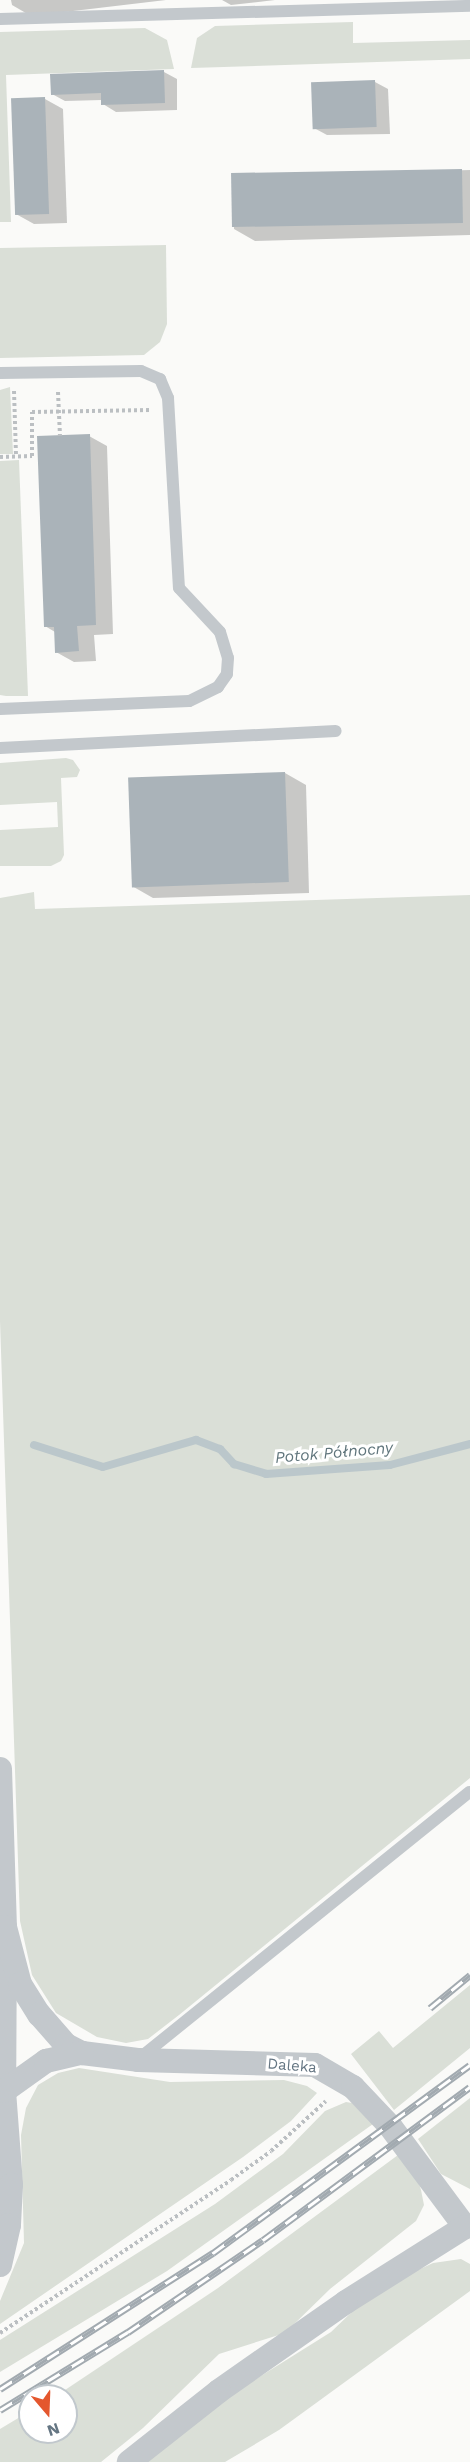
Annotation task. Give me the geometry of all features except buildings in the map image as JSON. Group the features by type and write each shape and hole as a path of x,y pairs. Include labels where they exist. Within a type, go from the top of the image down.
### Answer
{"street":[{"path":"0,1769 5,1927 4,2091 11,2185 9,2225 0,2265"},
{"name":"Daleka","path":"5,1927 20,1984 32,2004 56,2035 82,2053"},
{"name":"Daleka","path":"4,2091 46,2061 82,2053 138,2060 315,2065 346,2082 402,2139 465,2227 346,2302 219,2391 129,2462"}],"lane":[{"path":"0,20 470,6"},
{"path":"0,373 152,373 164,385 169,410 179,588 219,632 226,647 227,674 218,687 189,701 0,709"},
{"path":"0,748 336,731"},
{"path":"138,2060 470,1792"}],"path":[{"path":"56,372 60,436"},
{"path":"13,373 16,456"},
{"path":"0,457 32,456 32,412 169,410"},
{"path":"0,2333 231,2181 271,2151 346,2082"}],"shaded area":[{"path":"353,22 353,43 470,40 470,59 191,68 197,38 215,26"},
{"path":"145,28 167,40 174,69 6,75 11,222 0,222 0,32"},
{"path":"166,245 167,324 160,342 144,355 0,358 0,248"},
{"path":"10,387 13,454 0,454 0,390"},
{"path":"19,460 28,696 6,696 0,695 0,461"},
{"path":"66,758 73,760 80,770 77,777 61,778 64,855 61,861 51,866 0,866 0,830 58,827 57,802 0,805 0,763"},
{"path":"34,892 35,909 470,895 470,1778 148,2039 126,2043 97,2037 56,2013 32,1975 20,1921 0,1321 0,898"},
{"path":"470,1985 470,2048 394,2110 351,2054 379,2031 393,2048"},
{"path":"79,2068 170,2082 284,2080 307,2086 317,2093 291,2121 243,2157 0,2324 0,2301 24,2243 21,2135 26,2108 38,2085 58,2073"},
{"path":"470,2098 470,2189 441,2174 418,2139"},
{"path":"346,2102 352,2103 373,2124 167,2271 0,2372 0,2340 215,2204 283,2154 325,2111"},
{"path":"398,2155 418,2180 424,2205 416,2221 330,2289 285,2333 219,2354 143,2428 101,2462 0,2462 0,2429 18,2418 18,2444 78,2444 78,2384 74,2384 218,2288"},
{"path":"461,2259 470,2264 470,2291 279,2430 225,2462 142,2462 237,2391 331,2332 357,2307 401,2278 433,2263"}],"waterway":[{"name":"Potok Północny","path":"34,1445 103,1467 196,1440 220,1449 234,1464 266,1474 390,1465 470,1444"}],"railway":[{"path":"430,2008 470,1975"},
{"path":"0,2389 213,2253 470,2065"},
{"path":"0,2410 128,2332 263,2240 470,2087"}]}
